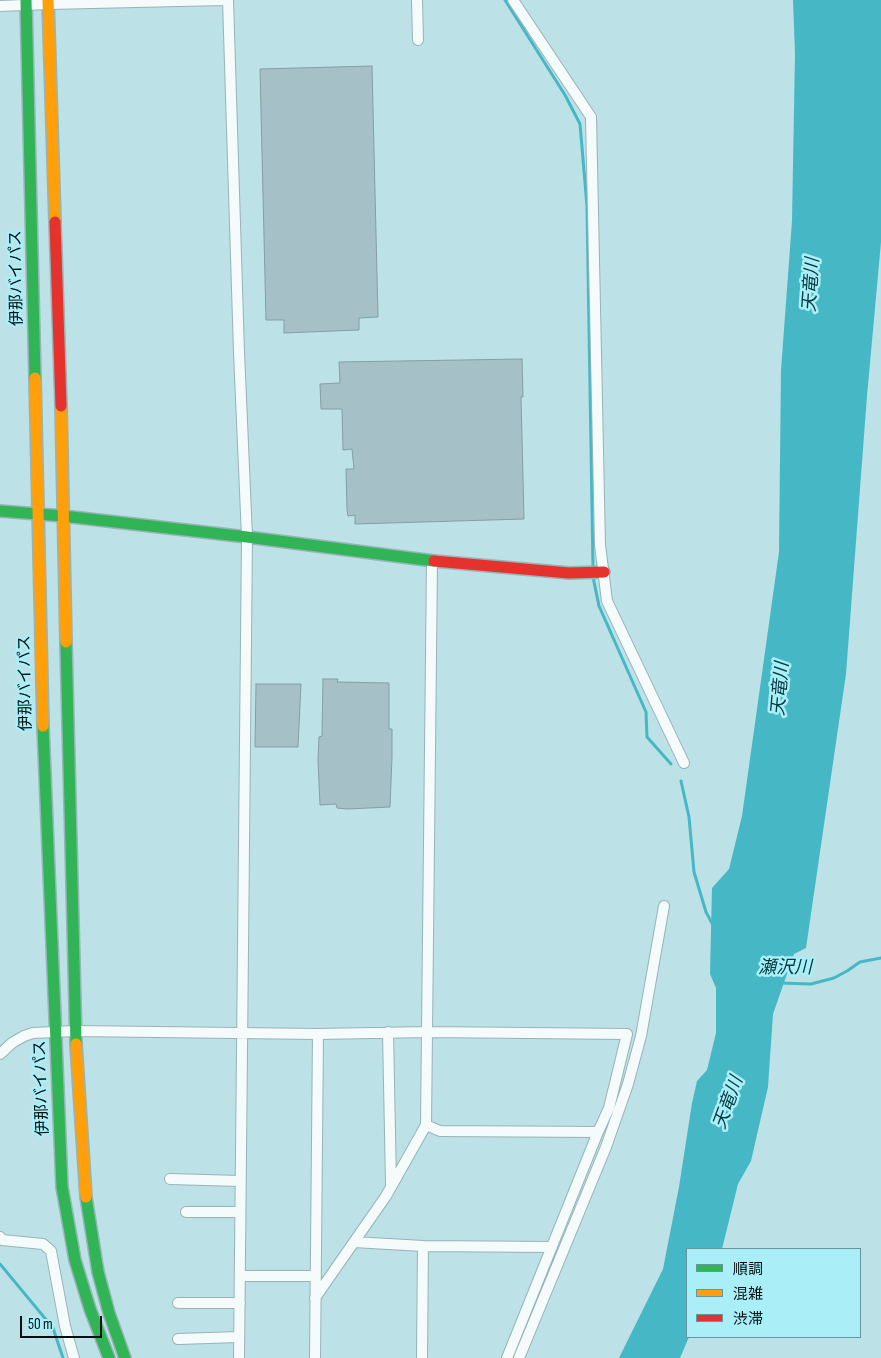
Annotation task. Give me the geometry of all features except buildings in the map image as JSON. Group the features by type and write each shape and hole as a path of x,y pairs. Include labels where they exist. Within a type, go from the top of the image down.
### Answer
{"main road":[{"path":"48,2 59,333 75,1031 84,1186 90,1228 98,1272 109,1313 125,1358"},
{"name":"伊那バイパス","path":"26,3 45,792 62,1187 75,1260 90,1309 109,1358"},
{"path":"0,511 63,516 247,537 432,561 569,573 602,572"}],"street":[{"path":"0,6 48,2 224,0"},
{"path":"228,0 247,537 239,1358"},
{"path":"417,0 418,40"},
{"path":"513,0 591,117 602,572 607,601 684,763"},
{"path":"315,1298 386,1196 426,1125 432,561"},
{"path":"519,1358 606,1147 628,1084 641,1036 664,906"},
{"path":"0,1054 12,1043 33,1033 75,1031 318,1034 388,1032 627,1034 608,1108 507,1358"},
{"path":"388,1032 392,1185"},
{"path":"315,1358 318,1034"},
{"path":"426,1125 440,1131 598,1132"},
{"path":"170,1179 240,1181"},
{"path":"186,1212 240,1212"},
{"path":"0,1237 2,1240 43,1244 51,1251 65,1326 74,1358"},
{"path":"354,1242 424,1246 552,1247"},
{"path":"422,1358 424,1246"},
{"path":"240,1276 316,1276"},
{"path":"178,1303 240,1303"},
{"path":"178,1338 240,1337"}],"water":[{"name":"天竜川","path":"793,0 881,0 881,242 867,396 846,674 806,948 794,954 773,1014 768,1087 751,1161 738,1184 722,1248 686,1248 686,1338 689,1338 680,1358 619,1358 663,1269 679,1187 692,1103 697,1081 707,1070 716,1033 716,988 710,974 712,888 729,869 742,816 779,552 781,370 792,221 795,53"}],"waterway":[{"path":"505,0 565,95 580,124 587,206 593,568"},
{"path":"593,577 599,606 646,712 647,737 671,764"},
{"path":"681,781 689,817 694,872 706,912 713,925"},
{"name":"瀬沢川","path":"780,983 811,984 834,978 860,962 881,958"},
{"path":"0,1264 53,1328 63,1358"}],"traffic: fast":[{"path":"26,0 35,378"},
{"path":"0,511 63,516 247,537 434,561"},
{"path":"66,642 76,1044"},
{"path":"43,726 62,1187 75,1260 90,1309 109,1358"},
{"path":"86,1197 98,1272 109,1313 125,1358"}],"traffic: slow":[{"path":"48,0 55,222"},
{"path":"35,378 43,726"},
{"path":"61,406 66,642"},
{"path":"76,1044 86,1197"}],"traffic: jam":[{"path":"55,222 61,406"},
{"path":"434,561 569,573 604,572"}]}
